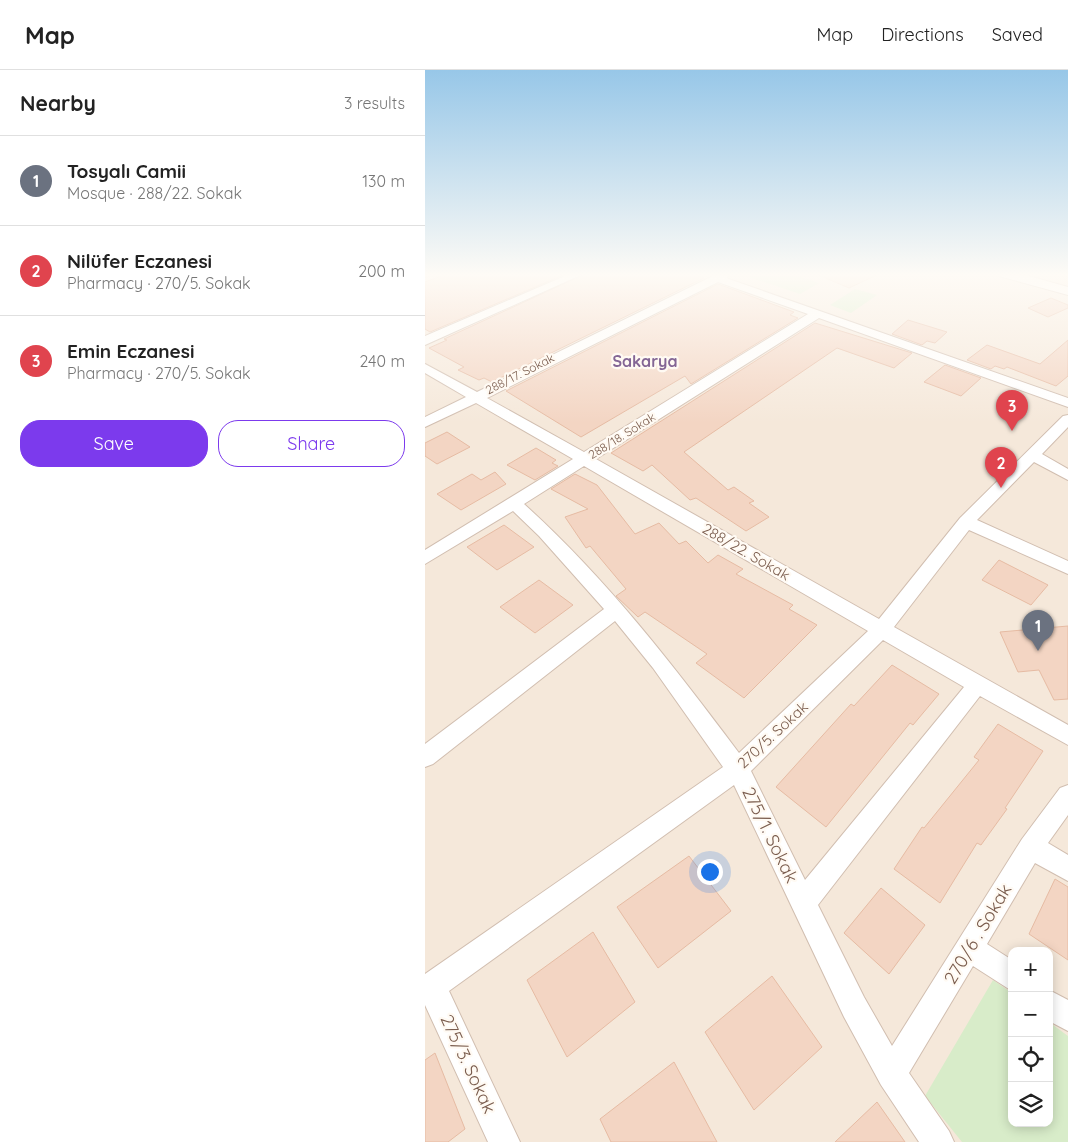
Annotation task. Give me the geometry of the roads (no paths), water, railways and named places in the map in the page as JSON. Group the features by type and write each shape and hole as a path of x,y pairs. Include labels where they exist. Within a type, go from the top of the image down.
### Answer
{"street":[{"path":"425,341 466,323"},
{"name":"288/17. Sokak","path":"425,423 625,323"},
{"name":"288/18. Sokak","path":"425,558 803,323"},
{"path":"847,323 1068,403"},
{"name":"288/22. Sokak","path":"425,368 1068,736"},
{"name":"270/5. Sokak","path":"429,989 738,769 881,630 966,522 1068,419"},
{"path":"1033,455 1068,475"},
{"name":"275/1. Sokak","path":"514,503 545,532 660,662 738,769 854,1007 891,1074 938,1142"},
{"path":"966,522 1068,568"},
{"path":"425,757 616,610"},
{"path":"803,903 977,685"},
{"name":"270/6 . Sokak","path":"891,1074 1031,847 1068,796"},
{"path":"1031,847 1068,869"},
{"path":"970,948 1008,974"},
{"name":"275/3. Sokak","path":"429,989 504,1142"},
{"path":"1053,1007 1068,1017"}],"place":[{"name":"Emin Eczanesi","path":"1012,431"},
{"name":"Nilüfer Eczanesi","path":"1001,488"},
{"name":"Tosyalı Camii","path":"1038,651"}],"district":[{"name":"Sakarya","path":"645,361"}]}
